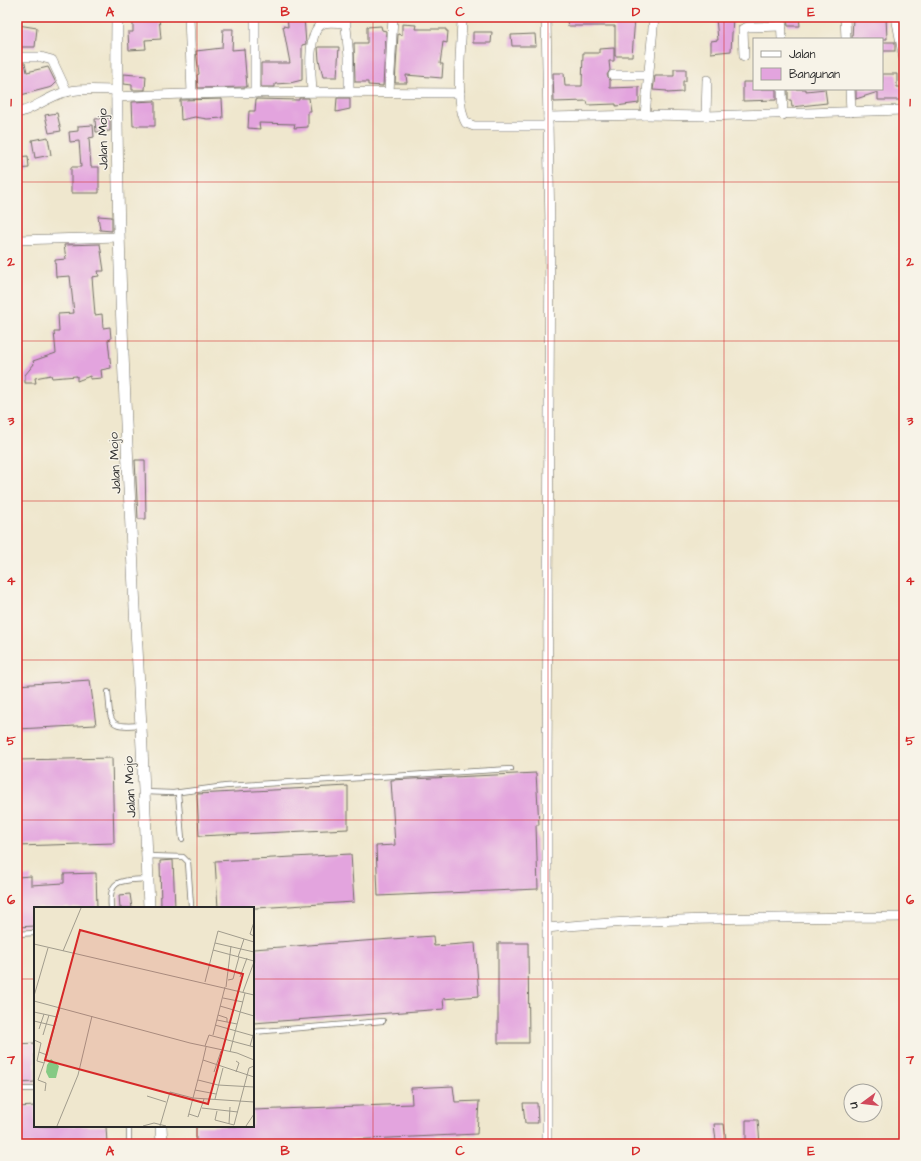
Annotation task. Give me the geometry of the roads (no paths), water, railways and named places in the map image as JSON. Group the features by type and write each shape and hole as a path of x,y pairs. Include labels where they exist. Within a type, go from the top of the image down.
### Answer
{"street":[{"name":"Jalan Mojo","path":"117,17 116,93 119,238 149,907"},
{"path":"189,17 192,93"},
{"path":"255,93 256,17"},
{"path":"389,92 394,17"},
{"path":"462,17 460,93 463,117 466,123 470,126 548,126"},
{"path":"546,17 550,228 548,378 547,1144"},
{"path":"645,115 654,17"},
{"path":"845,17 846,38"},
{"path":"896,17 902,34 904,59"},
{"path":"312,91 310,53 318,27 325,22 346,20 349,57 349,91"},
{"path":"744,56 743,29 782,21 782,38"},
{"path":"17,57 41,57 52,60 67,92"},
{"path":"613,75 649,75"},
{"path":"706,116 707,80"},
{"path":"782,90 783,114"},
{"path":"850,90 851,112"},
{"path":"17,113 25,111 57,94 67,92 255,93 349,91 460,93"},
{"path":"548,117 645,115 706,116 904,110"},
{"path":"17,240 119,238"},
{"path":"547,928 601,923 904,917"},
{"path":"161,1127 162,1144"}],"lane":[{"path":"108,692 111,720 115,724 120,726 141,725"},
{"path":"144,792 178,793 226,786 511,769"},
{"path":"178,793 182,839"},
{"path":"147,856 183,857 188,862 190,906"},
{"path":"111,907 111,889 114,885 148,879"},
{"path":"17,934 34,933"},
{"path":"254,1032 383,1021"},
{"path":"17,1090 34,1089"},
{"path":"129,1127 129,1144"}]}
